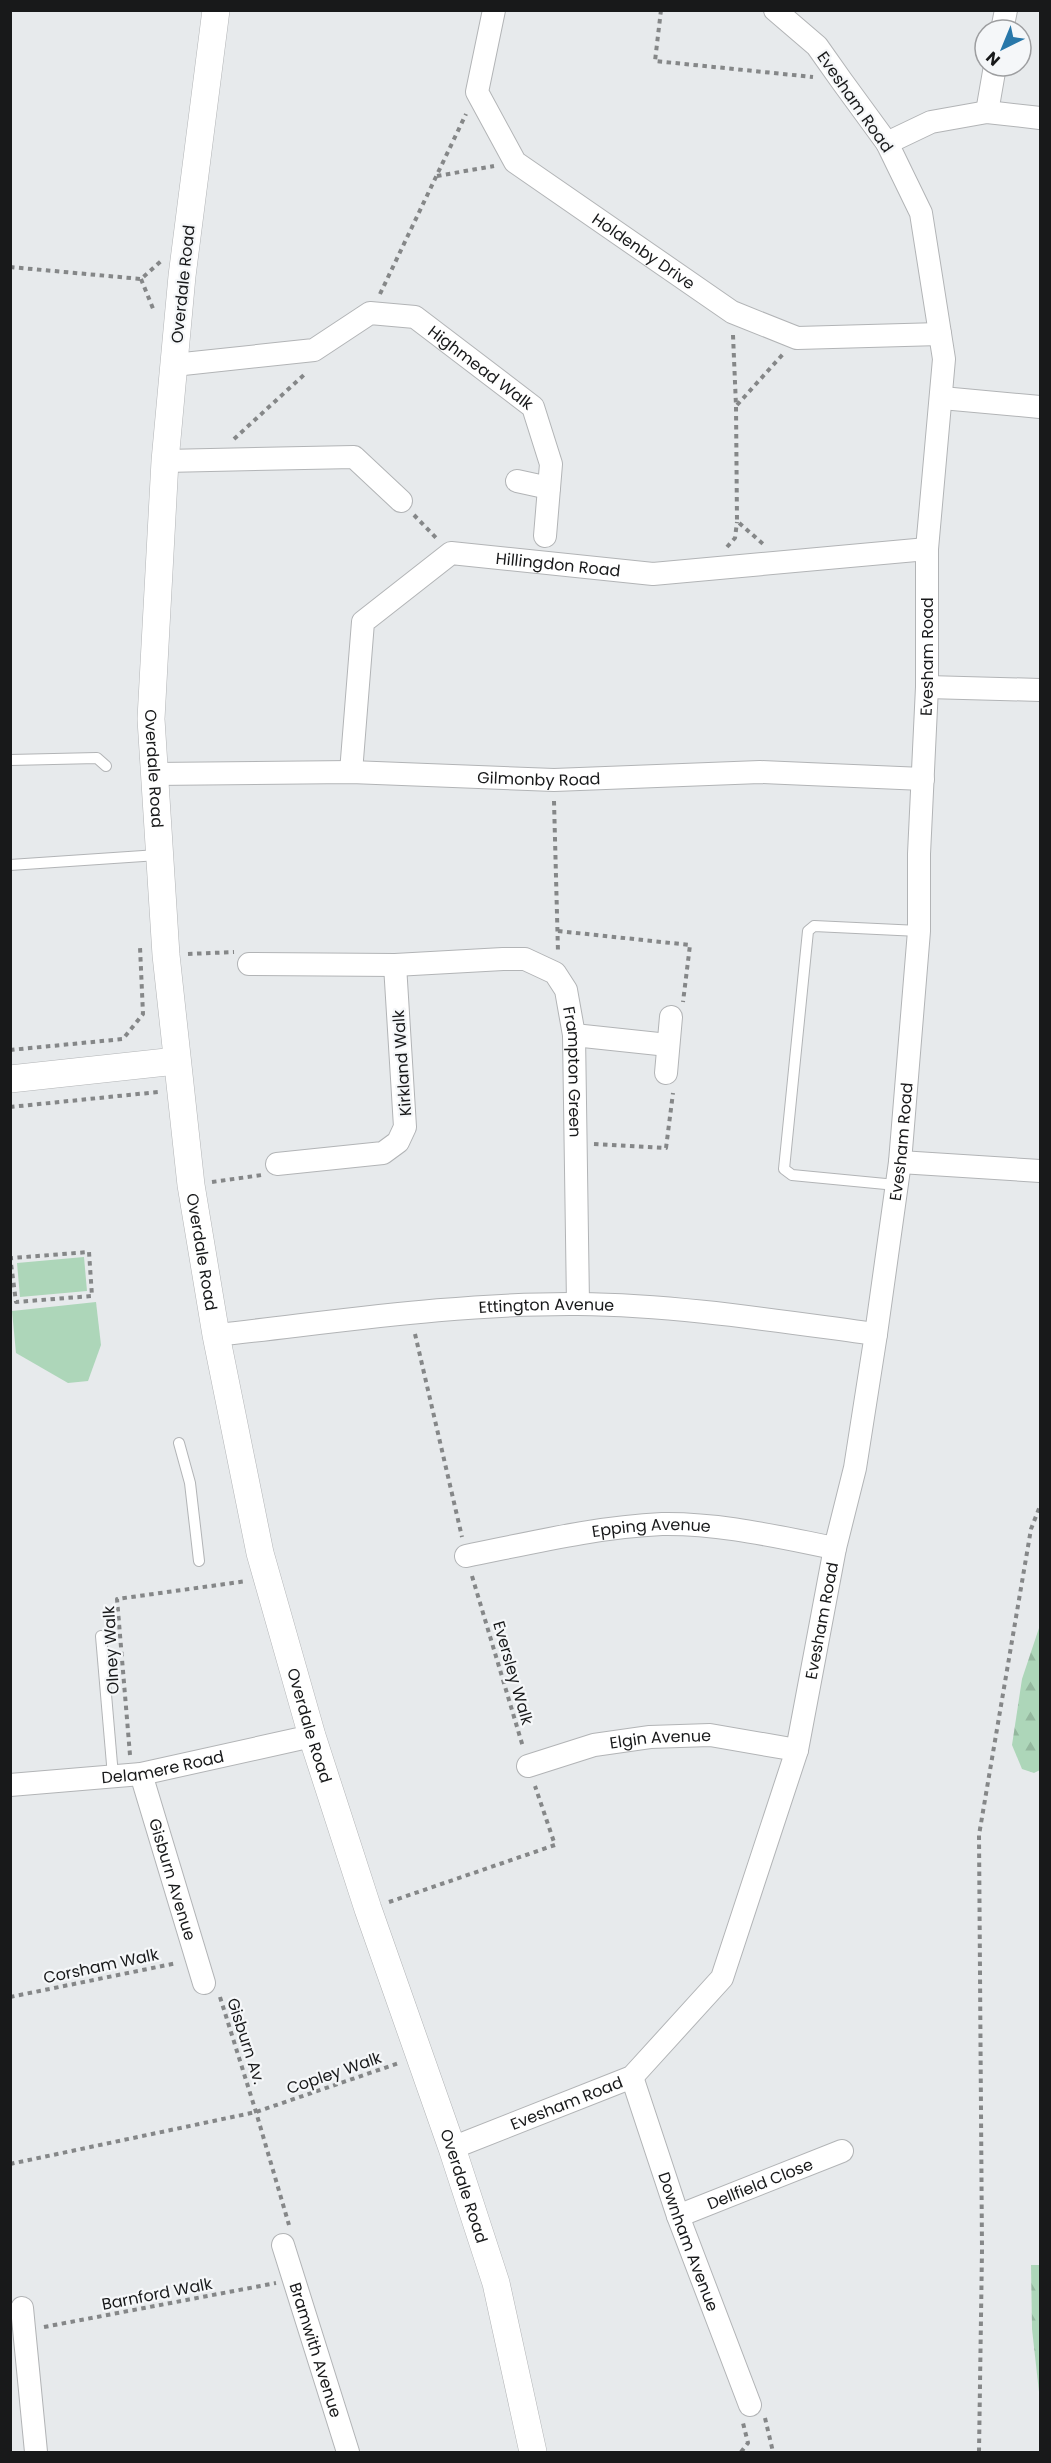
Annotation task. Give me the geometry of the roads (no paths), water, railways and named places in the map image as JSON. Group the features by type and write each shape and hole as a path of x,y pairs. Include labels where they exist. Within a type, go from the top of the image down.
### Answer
{"street":[{"name":"Overdale Road","path":"216,10 182,276 165,461 151,719 166,955 191,1185 216,1335 267,1578 312,1736 368,1909 452,2148 496,2283 533,2452"},
{"name":"Holdenby Drive","path":"494,10 477,92 515,162 732,312 797,338 940,334"},
{"name":"Evesham Road","path":"452,2148 632,2077 722,1978 796,1750 835,1548 855,1468 876,1334 900,1161 919,931 927,687 927,549 944,359 921,213 887,144 817,46 775,10"},
{"path":"987,112 993,78"},
{"path":"887,144 931,122 987,112 1041,118"},
{"name":"Highmead Walk","path":"174,365 314,350 370,313 415,317 533,406 551,464 545,536"},
{"path":"942,398 1041,407"},
{"path":"165,461 354,457 401,501"},
{"path":"517,481 549,488"},
{"name":"Hillingdon Road","path":"351,772 363,622 451,553 653,574 927,549"},
{"path":"927,687 1041,690"},
{"name":"Gilmonby Road","path":"153,774 351,772 554,780 760,772 923,779"},
{"name":"Frampton Green","path":"249,964 395,965 503,958 525,959 555,973 566,990 574,1035 578,1304"},
{"name":"Kirkland Walk","path":"277,1164 383,1154 398,1142 405,1127 395,965"},
{"path":"666,1073 671,1017"},
{"path":"574,1035 668,1045"},
{"path":"10,1079 176,1061"},
{"path":"900,1161 1041,1171"},
{"name":"Ettington Avenue","path":"216,1335 490,1306 578,1304 701,1312 876,1334"},
{"name":"Epping Avenue","path":"466,1556 586,1532 663,1524 740,1530 835,1548"},
{"name":"Elgin Avenue","path":"528,1766 594,1745 650,1737 710,1735 796,1750"},
{"name":"Delamere Road","path":"10,1785 141,1774 312,1736"},
{"name":"Gisburn Avenue","path":"141,1774 204,1983"},
{"name":"Downham Avenue","path":"632,2077 678,2216 750,2405"},
{"name":"Dellfield Close","path":"678,2216 842,2151"},
{"name":"Bramwith Avenue","path":"283,2245 348,2452"},
{"path":"22,2308 36,2452"}],"lane":[{"path":"10,760 96,758 106,766"},
{"path":"10,865 159,855"},
{"path":"897,1185 792,1175 784,1169 808,931 814,926 919,931"},
{"path":"179,1443 190,1483 199,1561"},
{"path":"100,1636 113,1776"}]}
